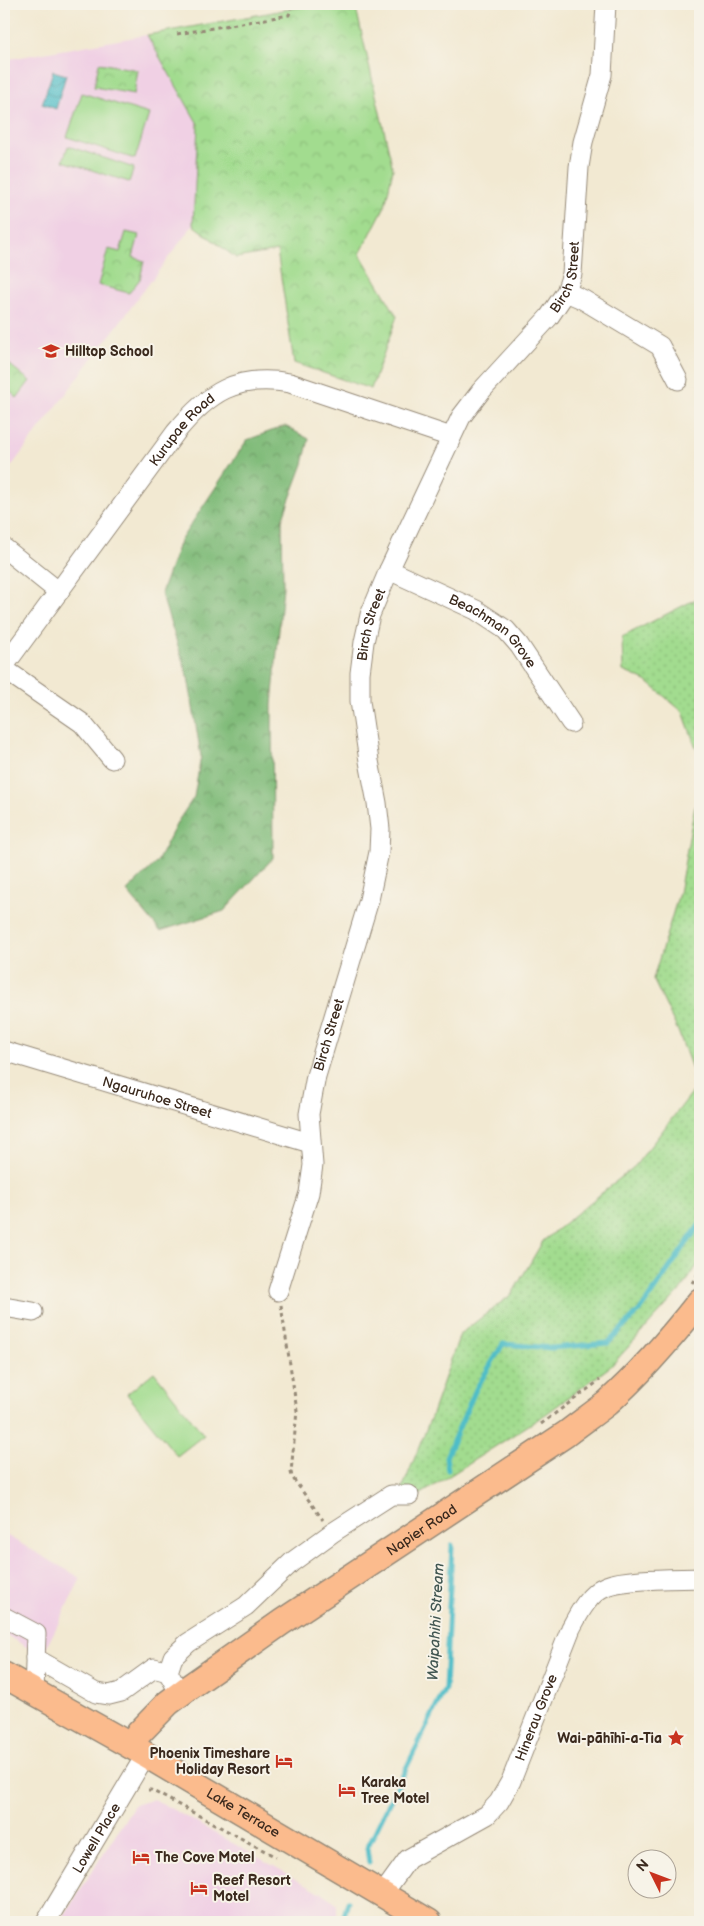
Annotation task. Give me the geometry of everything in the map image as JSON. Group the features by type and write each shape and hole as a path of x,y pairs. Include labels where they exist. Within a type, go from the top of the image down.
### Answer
{"main road":[{"name":"Napier Road","path":"138,1751 139,1733 168,1703 180,1694 282,1622 566,1434 606,1404 671,1338 694,1295"},
{"name":"Lake Terrace","path":"4,1675 430,1922"}],"street":[{"name":"Birch Street","path":"278,1291 309,1193 312,1164 309,1114 316,1076 370,900 379,852 380,829 377,803 363,729 360,701 360,673 370,615 389,570 461,417 481,391 549,317 566,292 572,274 579,167 583,142 602,75 606,4"},
{"path":"566,292 582,299 660,346 678,380"},
{"name":"Kurupae Road","path":"4,668 176,432 203,402 216,393 233,385 251,381 270,380 290,384 451,438"},
{"path":"4,548 59,592"},
{"name":"Beachman Grove","path":"389,570 476,610 506,630 519,645 571,723"},
{"path":"4,668 82,723 112,759"},
{"name":"Ngauruhoe Street","path":"4,1051 310,1142"},
{"path":"4,1307 33,1312"},
{"path":"168,1672 173,1657 188,1643 246,1606 292,1562 390,1495 409,1495"},
{"name":"Hinerau Grove","path":"382,1895 408,1859 487,1815 499,1802 511,1781 571,1628 590,1598 606,1586 626,1582 700,1578"},
{"path":"4,1617 36,1634 34,1693"},
{"path":"35,1658 96,1693 110,1695 121,1692 154,1668 168,1672 180,1694"},
{"name":"Lowell Place","path":"46,1922 138,1751"}],"path":[{"path":"177,34 289,15 290,4"},
{"path":"694,1295 700,1271"},
{"path":"278,1291 297,1411 292,1477 332,1533"},
{"path":"534,1430 603,1377"},
{"path":"148,1790 152,1790 282,1860"}],"shaded area":[{"name":"Hilltop School","path":"147,35 198,124 193,225 4,476 4,60"},
{"path":"4,1534 81,1578 42,1656 4,1634"},
{"path":"154,1799 329,1897 337,1905 337,1922 60,1922 134,1805"}],"green space":[{"path":"317,4 355,4 393,169 385,206 360,254 397,316 371,389 294,363 277,251 236,258 193,225 198,124 147,35"},
{"path":"99,63 138,70 134,94 94,87"},
{"path":"82,93 149,114 135,159 67,137"},
{"path":"68,146 134,168 129,182 63,161"},
{"path":"126,232 139,235 133,257 144,261 140,279 129,293 98,285 108,249 120,252"},
{"path":"4,360 30,381 17,398 4,386"},
{"path":"285,426 309,439 303,464 282,520 283,587 272,705 273,858 224,911 160,931 127,891 157,862 178,821 194,797 201,756 188,677 161,593 180,541 247,440"},
{"path":"700,597 700,758 683,712 646,681 623,671 622,637"},
{"path":"700,801 700,1261 684,1286 611,1366 546,1414 393,1512 431,1417 460,1334 512,1294 543,1241 635,1166 698,1085 678,1031 653,979 679,893 695,805"},
{"path":"154,1372 204,1435 177,1456 127,1394"}],"water":[{"path":"53,71 66,75 56,109 42,104"}],"waterway":[{"name":"Waipahihi Stream","path":"448,1470 446,1457 476,1389 503,1344 552,1348 608,1343 642,1308 700,1224"},
{"name":"Waipahihi Stream","path":"369,1863 367,1848 445,1689 452,1545"},
{"name":"Waipahihi Stream","path":"342,1922 348,1902"}],"place":[{"name":"Hilltop School","path":"51,351"},
{"name":"Wai-pāhīhī-a-Tia","path":"676,1738"},
{"name":"Phoenix Timeshare Holiday Resort","path":"284,1761"},
{"name":"Karaka Tree Motel","path":"347,1790"},
{"name":"The Cove Motel","path":"141,1857"},
{"name":"Reef Resort Motel","path":"199,1888"}]}
